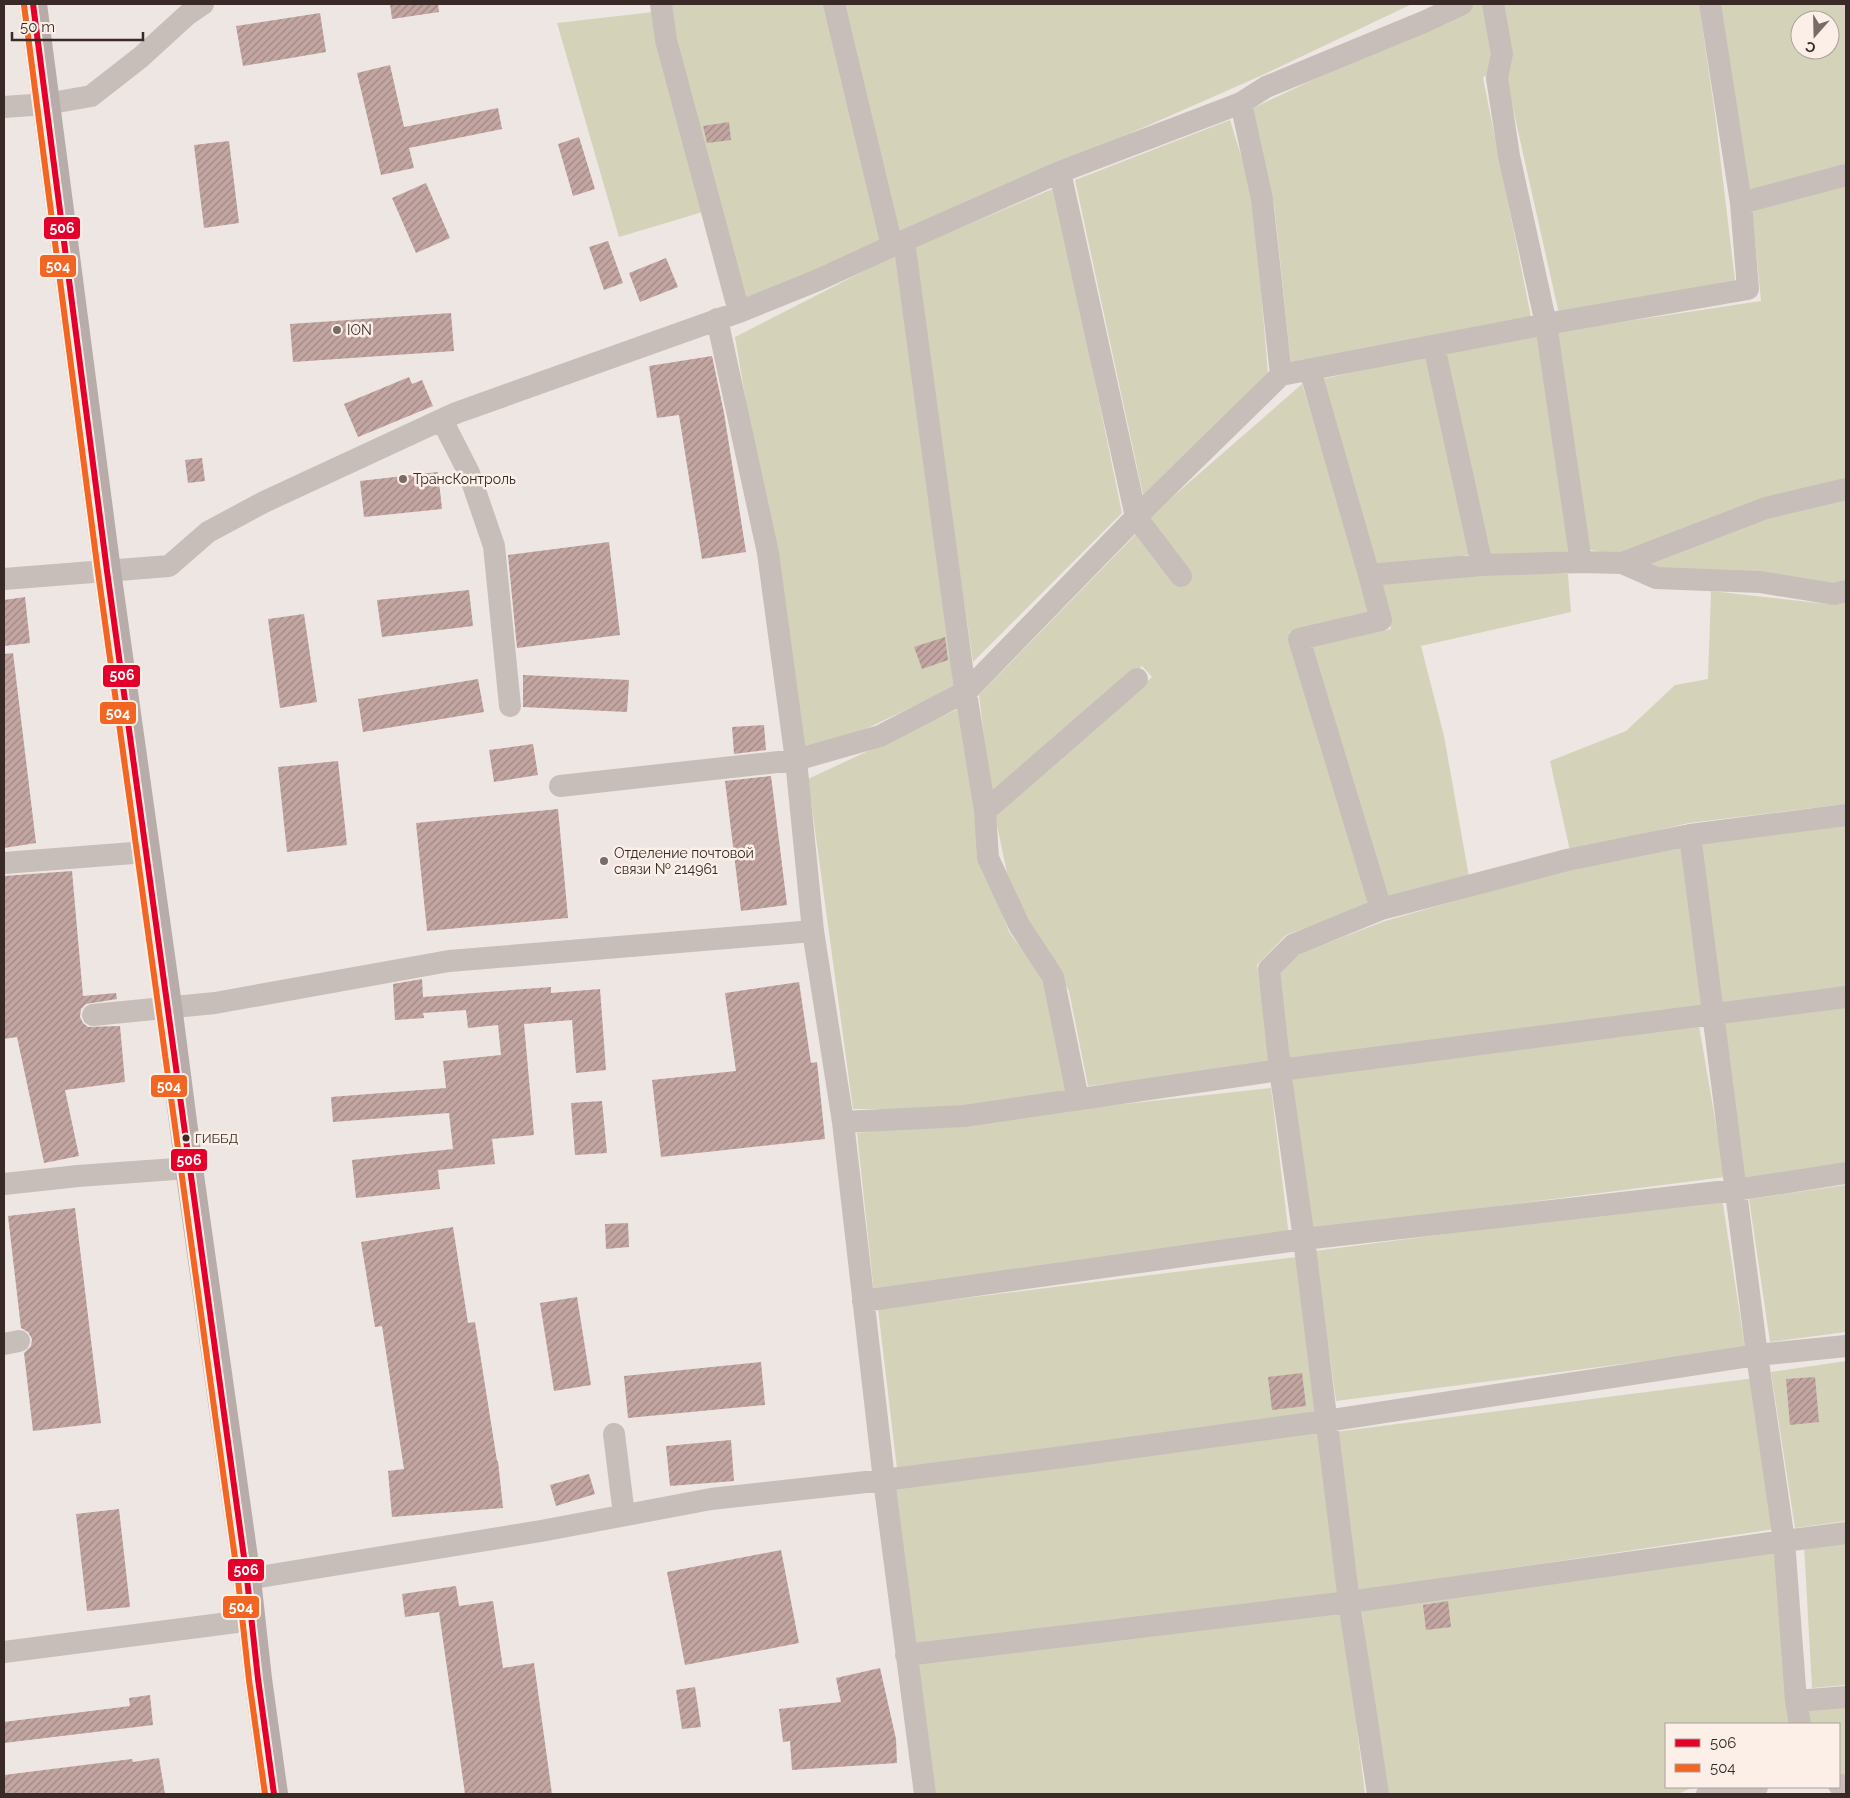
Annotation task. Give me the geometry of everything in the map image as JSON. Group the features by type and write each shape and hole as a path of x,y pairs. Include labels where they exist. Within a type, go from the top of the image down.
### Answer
{"main road":[{"path":"34,4 107,571 247,1579 274,1794"}],"street":[{"path":"4,107 46,104 91,96 141,57 187,15 203,4"},
{"path":"660,4 666,40 739,312"},
{"path":"834,4 898,243 962,675 985,811 988,858 1019,925 1053,977 1078,1099"},
{"path":"4,579 169,566 208,532 264,502 442,420 739,312 818,280 1060,172 1242,104 1266,87 1426,21 1462,4"},
{"path":"1493,4 1502,54 1497,78 1509,156 1546,324 1581,562"},
{"path":"560,786 796,760 880,736 966,691 1136,517 1282,375 1546,324 1748,289 1741,203 1710,4"},
{"path":"1242,104 1262,199 1282,375"},
{"path":"1060,172 1136,517 1181,576"},
{"path":"1741,203 1846,175"},
{"path":"717,319 768,553 796,760 813,931 843,1122 884,1480 925,1794"},
{"path":"1434,346 1482,565"},
{"path":"1310,370 1381,620 1299,639 1381,909"},
{"path":"442,420 469,473 494,546 510,706"},
{"path":"1369,575 1482,565 1581,562 1622,563 1766,508 1846,489"},
{"path":"1622,563 1656,578 1760,582 1834,594 1846,591"},
{"path":"985,811 1137,679"},
{"path":"1378,1794 1349,1602 1304,1239 1280,1070 1269,968 1293,945 1381,909 1567,860 1690,835 1846,816"},
{"path":"1690,835 1757,1355 1784,1541 1796,1701 1800,1723"},
{"path":"4,863 146,852"},
{"path":"93,1015 168,1006 215,1003 449,961 813,931"},
{"path":"843,1122 964,1116 1280,1070 1846,997"},
{"path":"4,1184 78,1176 189,1168"},
{"path":"863,1301 1304,1239 1736,1190 1846,1174"},
{"path":"247,1579 541,1532 711,1499 884,1480 1326,1421 1757,1355 1846,1346"},
{"path":"614,1434 624,1515"},
{"path":"906,1655 1349,1602 1846,1533"},
{"path":"4,1652 252,1620"},
{"path":"1796,1701 1846,1697"},
{"path":"1707,1794 1750,1788"}],"green space":[{"path":"668,4 827,4 886,242 744,304"},
{"path":"841,4 1412,4 1267,73 900,235"},
{"path":"1473,4 1484,4 1490,26 1492,69 1483,78 1531,317 1291,364 1274,204 1251,109"},
{"path":"1501,4 1699,4 1715,114 1735,280 1559,314 1507,82 1513,54"},
{"path":"1719,4 1846,4 1846,164 1749,191"},
{"path":"653,12 706,211 619,237 557,23"},
{"path":"1230,120 1253,194 1268,374 1143,495 1075,180"},
{"path":"1846,185 1846,481 1616,555 1586,549 1555,332 1761,301 1752,211"},
{"path":"1055,188 1122,513 973,662 912,248"},
{"path":"895,255 957,686 806,757 735,337"},
{"path":"1543,335 1573,552 1491,556 1443,352"},
{"path":"1426,356 1471,555 1373,568 1323,379"},
{"path":"1302,384 1371,612 1289,632 1369,905 1286,935 1257,965 1272,1066 1088,1086 1069,991 1012,897 995,816 1152,677 1142,666 991,795 979,695 1137,533 1146,520"},
{"path":"1846,498 1846,584 1659,571 1639,565 1774,514"},
{"path":"1483,571 1568,574 1571,612 1421,646 1444,736 1469,877 1387,899 1308,646 1391,629 1379,581"},
{"path":"1711,591 1828,604 1846,599 1846,804 1689,823 1570,851 1550,761 1626,731 1675,685 1708,679"},
{"path":"960,708 980,857 1009,932 1040,974 1052,1009 1069,1093 964,1109 853,1109 808,779"},
{"path":"1846,822 1846,990 1719,1006 1700,840"},
{"path":"1685,847 1702,1010 1287,1064 1279,970 1301,953 1385,921 1569,868"},
{"path":"1846,1008 1846,1167 1743,1183 1722,1023"},
{"path":"1698,1020 1725,1177 1310,1230 1285,1074"},
{"path":"1271,1088 1289,1236 874,1293 857,1133"},
{"path":"1846,1185 1846,1332 1770,1342 1749,1199"},
{"path":"1722,1198 1745,1348 1336,1401 1315,1251"},
{"path":"1296,1257 1315,1414 897,1469 878,1309"},
{"path":"1846,1361 1846,1521 1795,1528 1771,1372"},
{"path":"1755,1378 1775,1529 1356,1591 1335,1432"},
{"path":"1319,1430 1343,1595 913,1646 892,1488"},
{"path":"1846,1540 1846,1685 1812,1688 1804,1545"},
{"path":"1775,1548 1791,1723 1665,1723 1665,1788 1694,1788 1678,1794 1385,1794 1362,1611"},
{"path":"1342,1608 1365,1794 932,1794 914,1661"},
{"path":"1846,1706 1846,1776 1840,1775 1840,1723 1807,1723 1806,1710"}],"building":[{"path":"390,4 438,4 439,12 392,19"},
{"path":"320,13 326,52 243,66 236,26"},
{"path":"390,65 404,127 498,108 502,129 409,148 414,168 381,175 357,73"},
{"path":"729,122 731,140 707,143 703,126"},
{"path":"579,137 595,189 573,196 558,144"},
{"path":"229,141 239,223 204,228 194,145"},
{"path":"426,183 450,238 416,253 392,198"},
{"path":"608,241 623,283 604,290 589,247"},
{"path":"666,258 678,287 640,302 629,273"},
{"path":"451,313 454,351 293,362 290,324"},
{"path":"712,356 724,413 746,552 702,559 679,415 657,418 649,366"},
{"path":"409,377 412,384 422,380 433,406 358,437 344,404"},
{"path":"202,458 205,481 188,483 185,460"},
{"path":"438,472 442,509 364,517 360,481"},
{"path":"609,542 620,635 517,648 508,555"},
{"path":"469,590 473,626 382,637 377,600"},
{"path":"25,597 30,643 4,646 4,600"},
{"path":"304,614 317,702 280,708 268,619"},
{"path":"945,637 948,660 922,669 914,647"},
{"path":"13,653 36,843 4,848 4,654"},
{"path":"523,675 629,680 627,712 523,707"},
{"path":"478,679 484,712 363,732 358,699"},
{"path":"764,725 766,750 734,754 732,727"},
{"path":"533,744 538,775 494,782 489,750"},
{"path":"338,761 347,845 287,852 278,767"},
{"path":"771,776 787,905 741,911 725,781"},
{"path":"558,809 568,918 427,931 416,823"},
{"path":"72,871 83,996 116,993 117,999 86,1004 81,1009 80,1017 88,1027 120,1026 125,1082 65,1090 79,1156 44,1163 17,1037 4,1039 4,876"},
{"path":"422,979 423,997 551,987 551,993 600,989 606,1070 576,1073 572,1020 524,1024 534,1135 492,1139 495,1164 438,1170 440,1189 356,1198 352,1160 453,1149 449,1113 333,1122 331,1097 446,1088 443,1061 501,1055 498,1025 468,1028 466,1010 423,1013 424,1018 395,1020 393,984"},
{"path":"799,982 811,1063 817,1062 825,1139 661,1157 652,1080 736,1071 725,993"},
{"path":"602,1101 607,1153 575,1155 571,1103"},
{"path":"75,1208 101,1423 33,1431 24,1353 31,1346 32,1339 28,1332 21,1328 8,1216"},
{"path":"628,1223 629,1247 606,1249 605,1224"},
{"path":"453,1227 468,1323 475,1322 498,1461 503,1508 392,1517 388,1471 404,1469 382,1326 375,1327 361,1242"},
{"path":"577,1297 591,1385 554,1391 540,1303"},
{"path":"761,1362 765,1405 628,1418 624,1376"},
{"path":"1302,1373 1306,1406 1272,1410 1268,1377"},
{"path":"1815,1377 1819,1422 1790,1425 1786,1379"},
{"path":"731,1440 734,1481 670,1486 666,1446"},
{"path":"589,1474 595,1494 556,1506 550,1485"},
{"path":"119,1509 130,1607 87,1611 76,1514"},
{"path":"781,1550 799,1643 685,1665 667,1572"},
{"path":"456,1586 459,1606 493,1601 503,1668 534,1663 552,1794 465,1794 439,1612 405,1617 402,1594"},
{"path":"1448,1601 1451,1627 1426,1630 1423,1605"},
{"path":"880,1668 896,1739 897,1763 792,1770 790,1741 783,1742 779,1709 841,1702 836,1678"},
{"path":"695,1687 701,1727 682,1729 676,1690"},
{"path":"150,1695 153,1725 4,1743 4,1722 130,1706 129,1698"},
{"path":"159,1758 165,1794 4,1794 4,1775 132,1759 133,1762"}],"transit line":[{"name":"506","path":"33,4 107,571 247,1579 258,1679 274,1794"},
{"name":"504","path":"24,5 98,572 238,1580 249,1680 265,1794"}],"place":[{"name":"ION","path":"337,330"},
{"name":"ТрансКонтроль","path":"403,479"},
{"name":"Отделение почтовой связи № 214961","path":"604,861"},
{"name":"ГИББД","path":"186,1138"}]}
